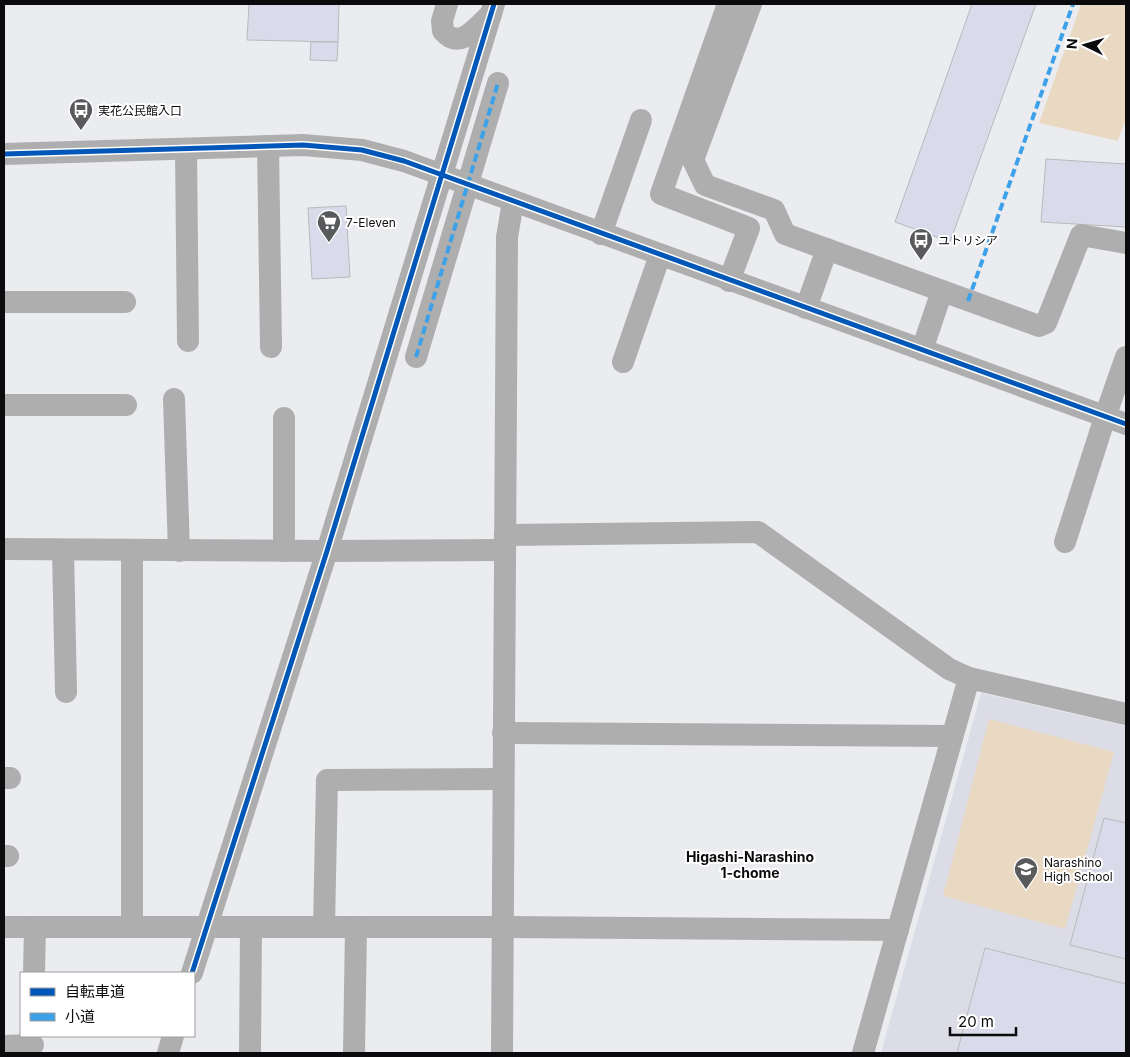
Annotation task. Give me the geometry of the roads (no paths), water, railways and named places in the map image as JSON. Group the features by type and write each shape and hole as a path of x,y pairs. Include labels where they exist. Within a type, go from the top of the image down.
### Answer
{"street":[{"path":"447,4 442,21 443,31 455,40 460,40 472,32 493,9"},
{"path":"728,4 661,194 749,228 729,281"},
{"path":"751,4 693,160 705,185 774,210 785,234 1039,326 1046,323 1081,235 1126,243"},
{"path":"192,972 327,551 493,9"},
{"path":"416,357 498,83"},
{"path":"601,234 641,120"},
{"path":"268,146 270,347"},
{"path":"4,154 268,146 335,146 362,150 441,175 1126,424"},
{"path":"186,149 188,342"},
{"path":"502,1053 507,237 513,202"},
{"path":"806,308 827,249"},
{"path":"623,362 660,256"},
{"path":"922,350 942,291"},
{"path":"4,302 125,302"},
{"path":"1065,542 1126,357"},
{"path":"174,399 178,550"},
{"path":"4,405 126,405"},
{"path":"284,418 284,551"},
{"path":"4,550 327,551 758,532 949,669 969,678 1126,714"},
{"path":"63,550 66,692"},
{"path":"132,550 132,926"},
{"path":"862,1053 969,678"},
{"path":"503,733 952,736"},
{"path":"324,927 327,780 503,779"},
{"path":"4,927 502,927 898,930"},
{"path":"34,972 35,927"},
{"path":"250,1053 251,927"},
{"path":"354,1053 356,927"},
{"path":"168,1053 173,1037"},
{"path":"4,1046 33,1045"}],"place":[{"name":"実花公民館入口","path":"81,131"},
{"name":"7-Eleven","path":"329,243"},
{"name":"ユトリシア","path":"921,261"},
{"name":"Narashino High School","path":"1026,890"}],"district":[{"name":"Higashi-Narashino 1-chome","path":"750,864"}]}
